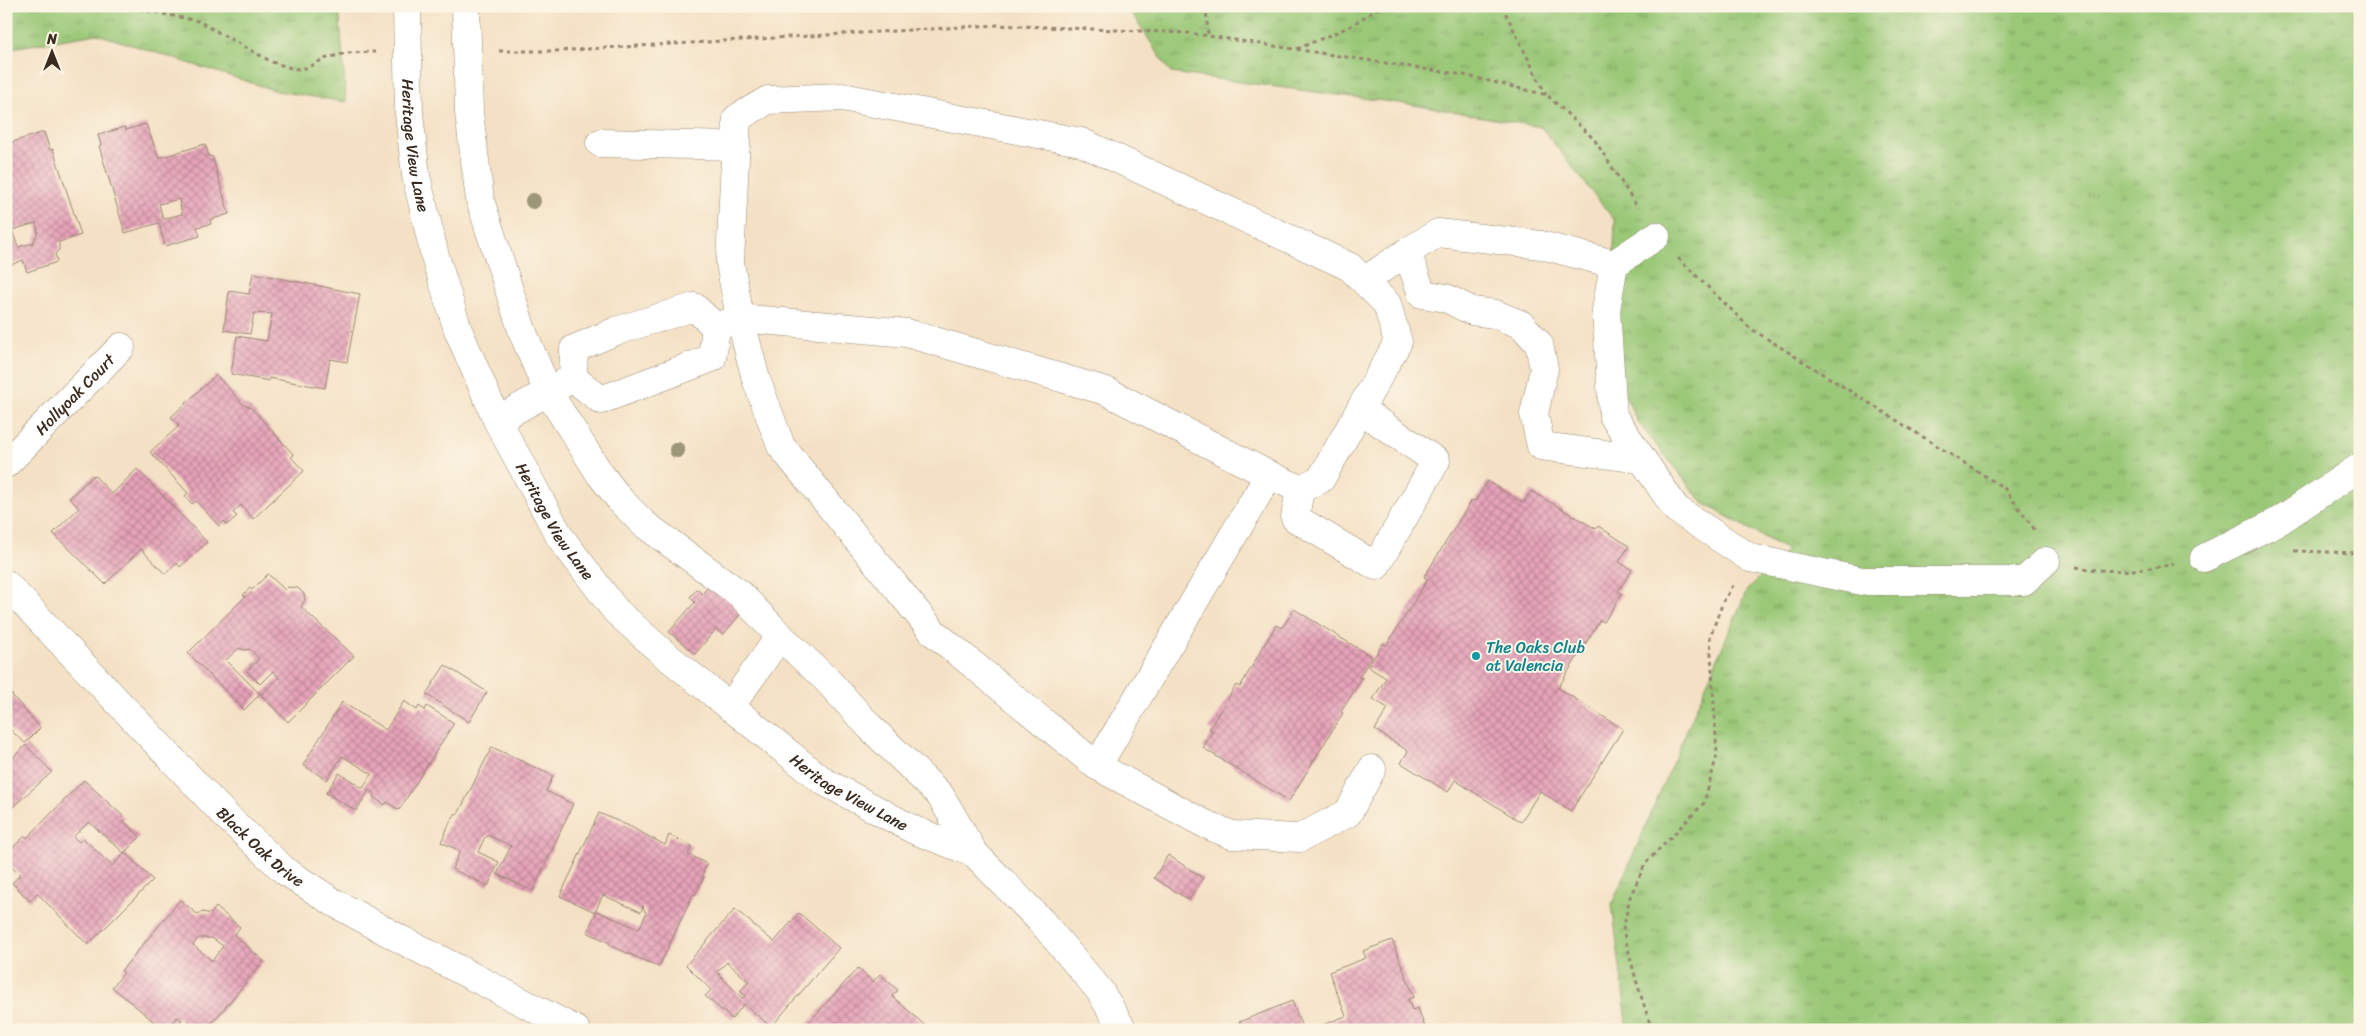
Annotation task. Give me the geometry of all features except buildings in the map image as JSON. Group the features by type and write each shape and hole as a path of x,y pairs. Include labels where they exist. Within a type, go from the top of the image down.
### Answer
{"street":[{"name":"Heritage View Lane","path":"407,6 409,114 416,176 435,256 458,330 497,420 560,538 616,611 663,653 823,781 914,830 974,853"},
{"name":"Heritage View Lane","path":"466,6 468,113 480,200 524,333 548,392 600,474 621,501 644,524 740,594 780,636 827,680 870,727 940,795 974,853 1046,928 1100,991 1123,1030"},
{"path":"572,378 574,349 616,332 694,307 728,323 907,333 1106,391 1300,489 1321,480 1398,342 1387,304 1350,267 1081,142 842,96 768,100 737,118 728,323 712,358 602,400 572,378"},
{"path":"600,143 736,146"},
{"path":"1364,281 1438,233 1541,245 1614,264"},
{"path":"1656,236 1614,264 1606,310 1613,416 1676,509 1750,558 1862,581 2024,581 2046,560"},
{"path":"1407,252 1422,294 1446,298 1472,311 1495,314 1522,325 1539,344 1544,369 1534,414 1541,446 1642,459"},
{"path":"728,323 756,379 781,446 933,632 1097,766 1205,824 1232,835 1300,838 1348,813 1372,769"},
{"name":"Hollyoak Court","path":"6,464 121,348"},
{"path":"497,420 572,378"},
{"path":"1300,489 1295,518 1376,566 1436,460 1361,410"},
{"path":"2204,558 2279,521 2360,467"},
{"path":"1097,766 1269,475"},
{"name":"Black Oak Drive","path":"6,584 226,816 285,871 341,907 568,1028"},
{"path":"730,707 780,636"}],"path":[{"path":"124,6 198,21 272,62 294,69 307,68 324,59 346,53 407,50"},
{"path":"1206,6 1208,36"},
{"path":"1295,49 1351,26 1381,6"},
{"path":"1502,6 1547,95 1594,139 1656,236 1750,328 2004,488 2040,538 2046,560 2101,572 2155,568 2204,558"},
{"path":"466,52 553,51 997,25 1189,33 1464,75 1547,95"},
{"path":"1652,1030 1623,930 1628,905 1645,864 1704,803 1718,755 1710,638 1723,602 1750,558"}],"green space":[{"path":"6,6 339,6 346,102 277,91 97,34 6,49"},
{"path":"1127,6 2360,6 2360,1030 1628,1030 1612,904 1747,590 1787,550 1703,503 1637,421 1610,362 1615,221 1541,127 1414,105 1171,73"}],"place":[{"name":"The Oaks Club at Valencia","path":"1476,656"}]}
